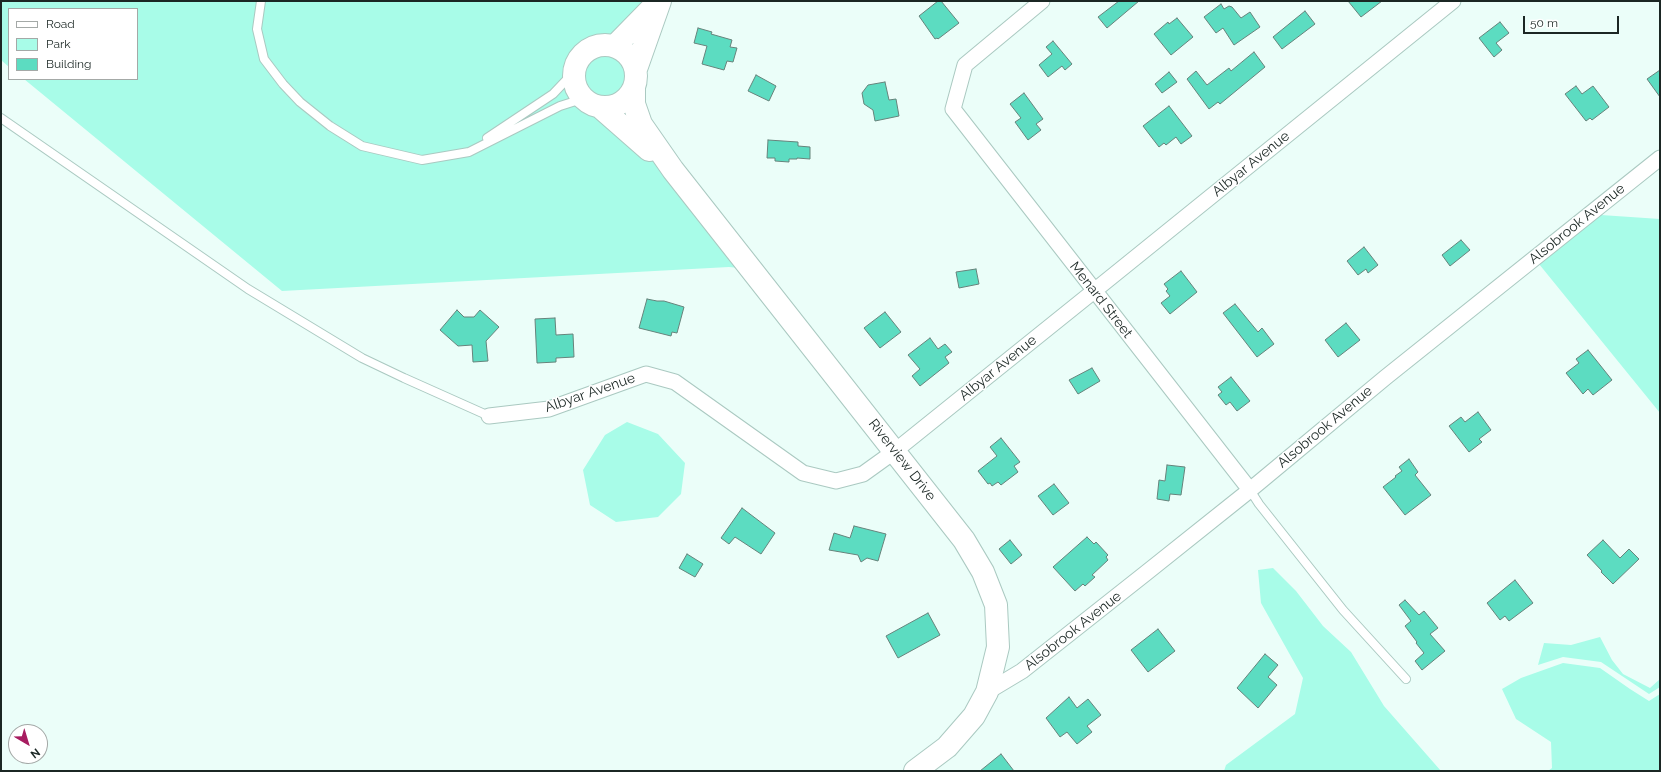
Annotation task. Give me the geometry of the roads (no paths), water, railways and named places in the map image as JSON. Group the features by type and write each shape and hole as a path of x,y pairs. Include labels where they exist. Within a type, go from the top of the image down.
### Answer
{"street":[{"name":"Riverview Drive","path":"616,46 659,1"},
{"name":"Riverview Drive","path":"591,103 611,107 621,103 629,97 659,1"},
{"name":"Menard Street","path":"1042,1 965,65 953,109 1250,490"},
{"name":"Albyar Avenue","path":"489,416 549,409 646,374 675,382 803,473 836,481 863,474 894,451 1094,291 1453,1"},
{"path":"573,73 575,64 588,49 601,45 616,46 624,51 631,59 635,78"},
{"name":"Riverview Drive","path":"573,73 573,82 576,91 673,170"},
{"name":"Riverview Drive","path":"635,78 634,104 641,124 673,170 964,540 983,572 996,605 998,647 987,692 974,716 947,747 915,771"},
{"name":"Alsobrook Avenue","path":"987,692 1022,671 1250,490 1386,377 1660,158"}],"lane":[{"path":"261,1 257,29 264,59 295,97 330,126 362,146 422,160 469,152 560,106 591,103"},
{"path":"469,152 478,144 553,94 573,73"},
{"path":"1,118 248,289 362,358 489,416"},
{"path":"1250,490 1259,504 1343,610 1406,679"}]}
